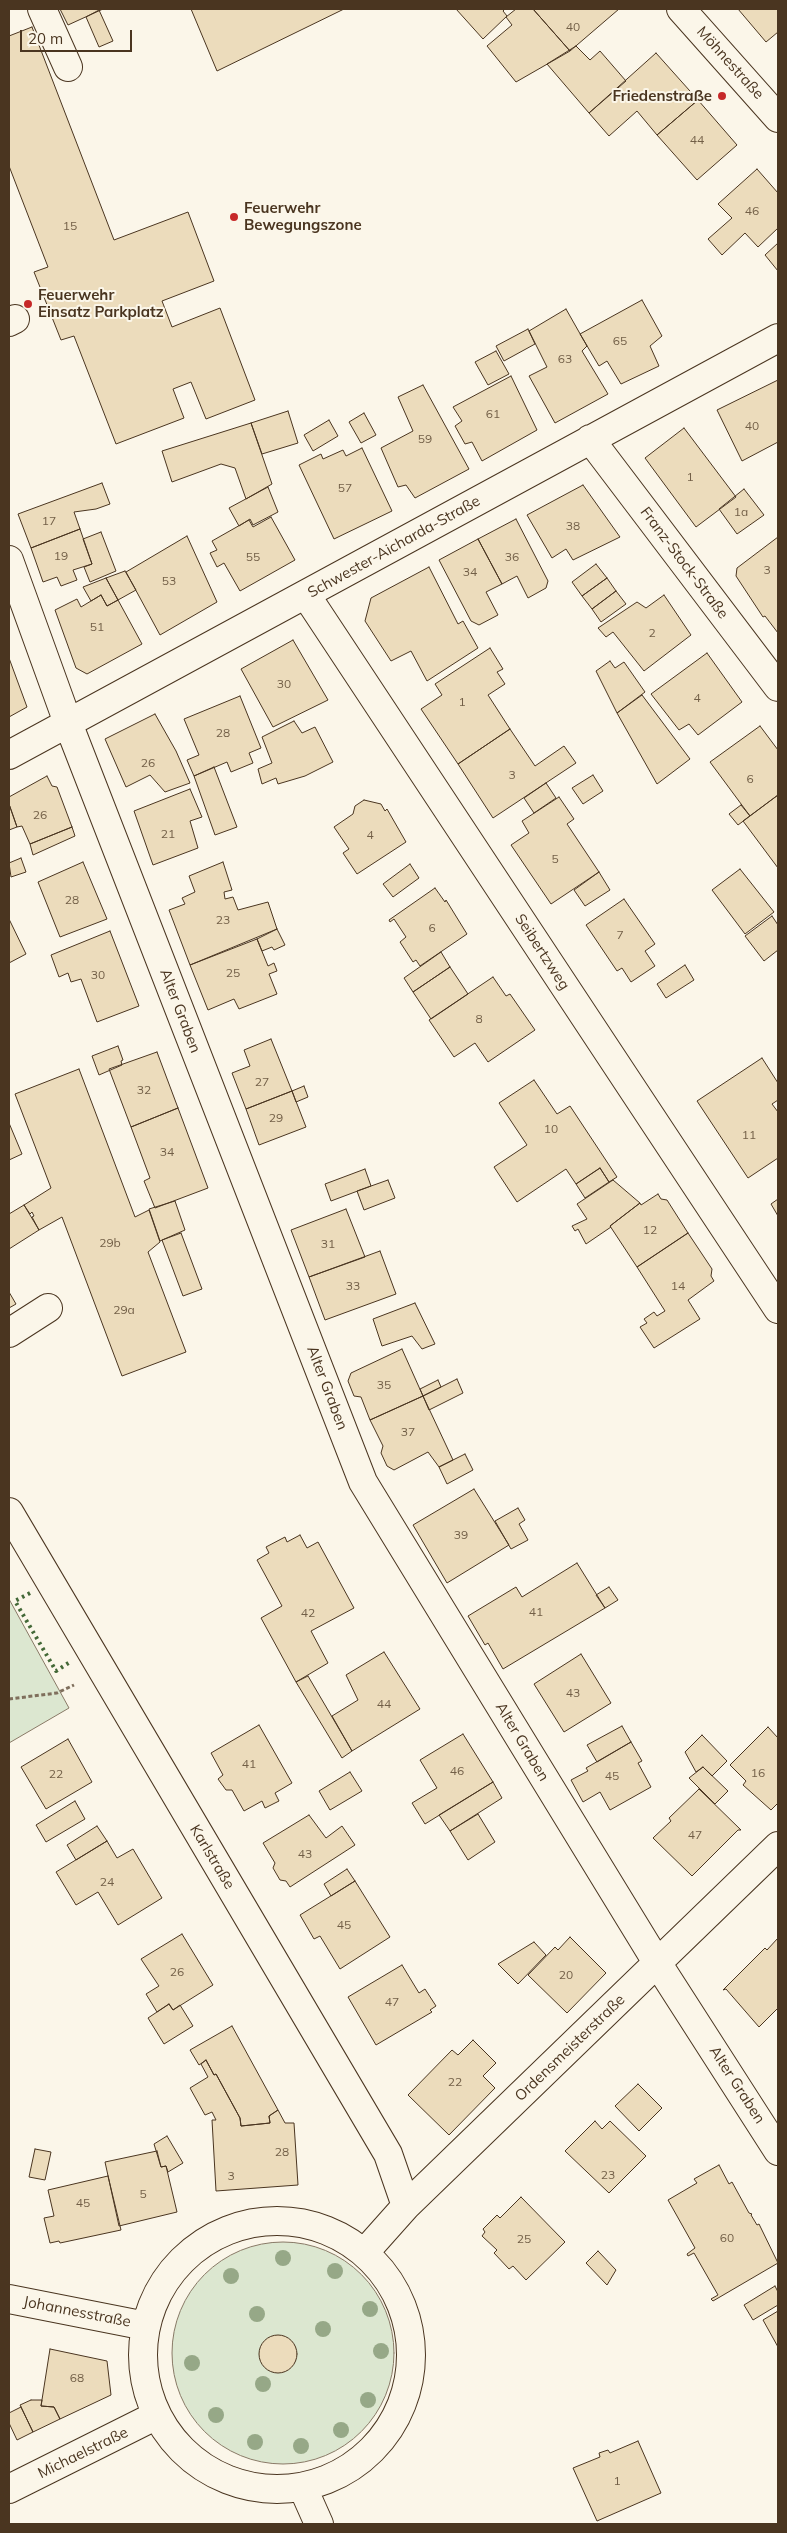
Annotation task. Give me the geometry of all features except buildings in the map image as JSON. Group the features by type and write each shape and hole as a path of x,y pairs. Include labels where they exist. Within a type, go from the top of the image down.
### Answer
{"street":[{"path":"42,9 68,67"},
{"name":"Möhnestraße","path":"681,9 778,118"},
{"name":"Schwester-Aicharda-Straße","path":"9,755 778,338"},
{"name":"Franz-Stock-Straße","path":"590,439 778,687"},
{"name":"Alter Graben","path":"9,560 68,723 363,1482 658,1964 778,2151"},
{"name":"Seibertzweg","path":"306,595 778,1309"},
{"path":"9,1333 48,1308"},
{"name":"Karlstraße","path":"9,1512 101,1672 388,2154 406,2206"},
{"name":"Ordensmeisterstraße","path":"365,2252 406,2206 778,1846"},
{"path":"294,2221 330,2230 365,2252 394,2286 409,2322 412,2358 407,2394 392,2427 353,2466 303,2488 248,2487 208,2470 178,2446 157,2415 145,2381 143,2346 146,2326 154,2301 183,2259 214,2235 251,2222 294,2221"},
{"name":"Johannesstraße","path":"9,2299 146,2326"},
{"name":"Michaelstraße","path":"9,2489 157,2415"},
{"path":"303,2488 320,2524"}],"path":[{"path":"9,1699 57,1693 101,1672"}],"green space":[{"path":"9,1599 69,1708 9,1743"},
{"path":"283,2242 305,2244 335,2255 353,2267 369,2283 381,2301 389,2321 394,2353 392,2375 381,2405 369,2423 353,2439 335,2451 315,2459 283,2464 261,2462 231,2451 213,2439 197,2423 185,2405 177,2385 172,2353 174,2331 185,2301 197,2283 213,2267 231,2255 251,2247"}],"hedge":[{"path":"30,1593 15,1601 56,1671 70,1662"}],"place":[{"name":"Friedenstraße","path":"722,96"},
{"name":"Feuerwehr Bewegungszone","path":"234,217"},
{"name":"Feuerwehr Einsatz Parkplatz","path":"28,304"}]}
